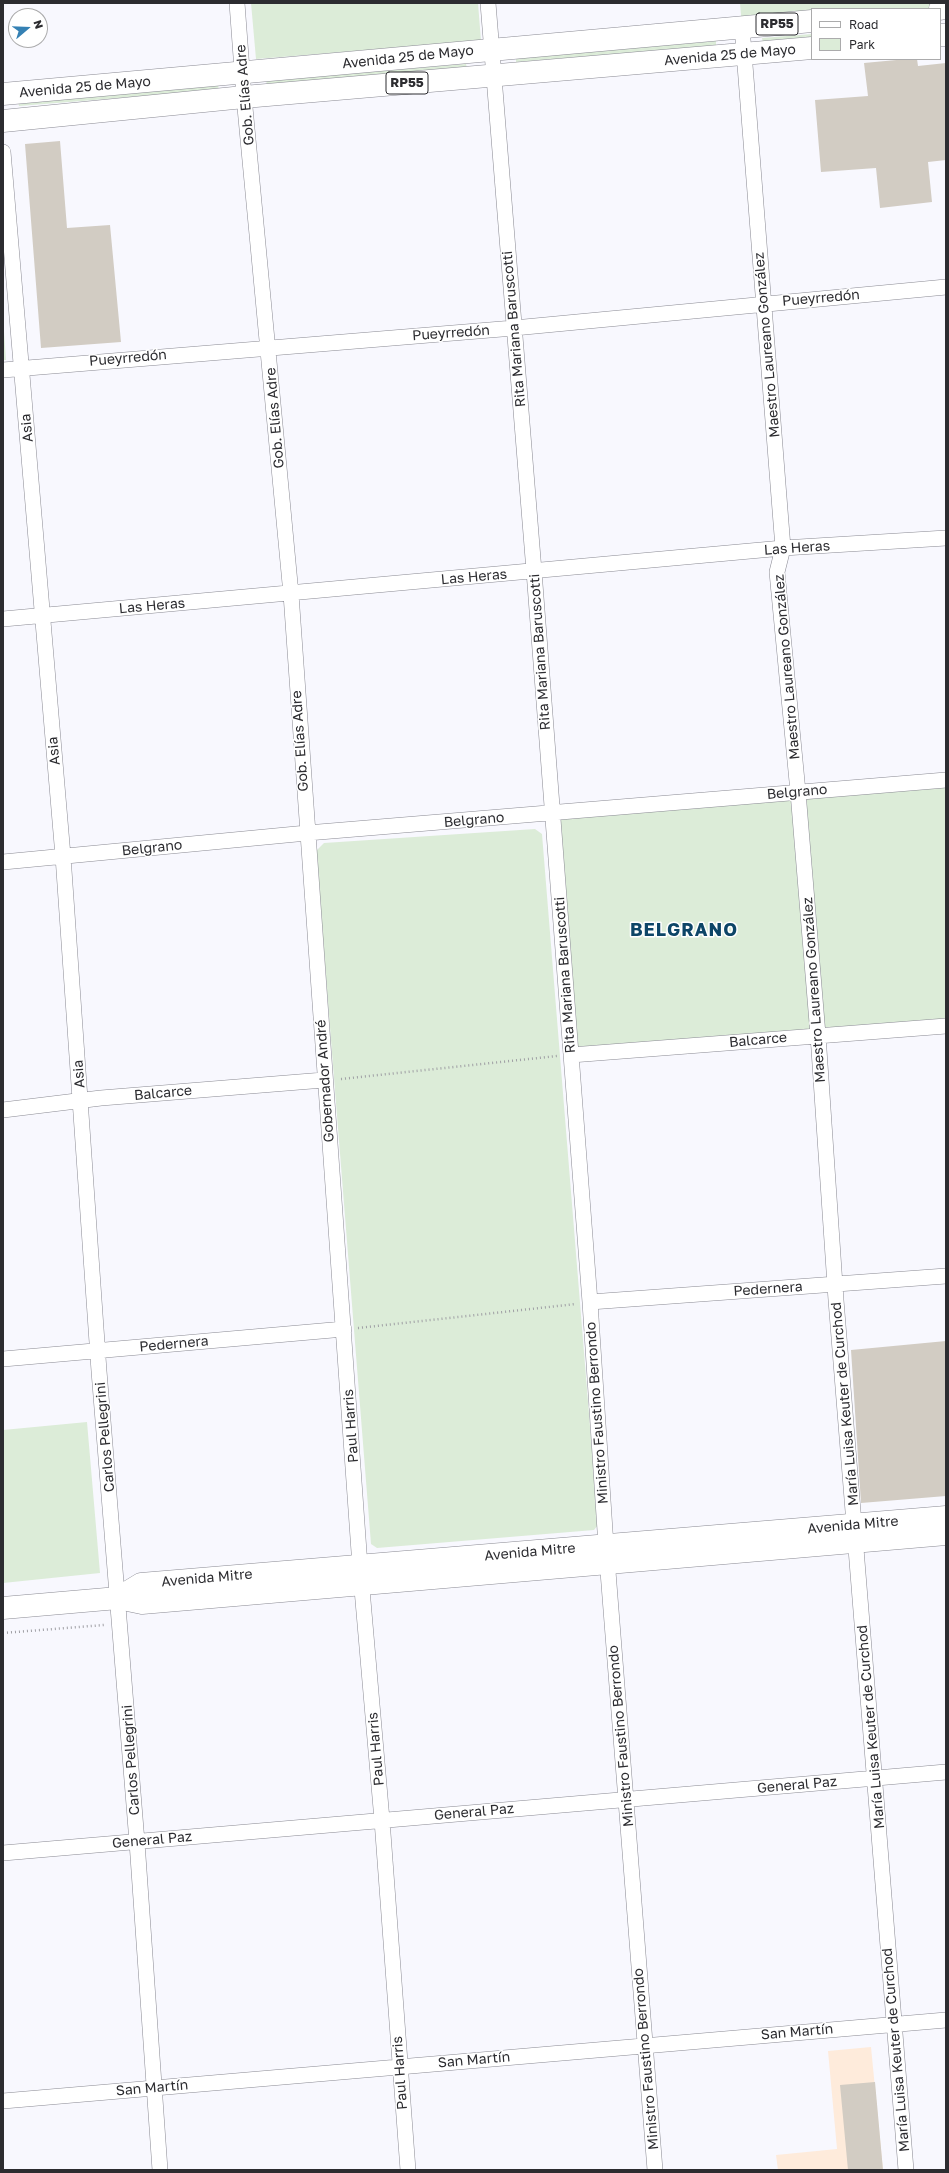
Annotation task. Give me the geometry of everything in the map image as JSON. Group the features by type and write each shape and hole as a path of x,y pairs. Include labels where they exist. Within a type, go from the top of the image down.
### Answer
{"main road":[{"name":"Avenida 25 de Mayo","path":"3,94 811,20"},
{"name":"Avenida 25 de Mayo","path":"3,121 244,96 811,48"},
{"name":"Avenida Mitre","path":"3,1608 118,1598 142,1603 361,1575 855,1533 946,1517"},
{"name":"Avenida Mitre","path":"855,1533 946,1534"}],"street":[{"name":"Gob. Elías Adre","path":"238,3 244,96 269,347 291,594 307,833"},
{"name":"Rita Mariana Baruscotti","path":"488,3 534,572 590,1302"},
{"name":"Maestro Laureano González","path":"742,27 783,548 777,572 798,792 818,1035 835,1284"},
{"name":"Asia","path":"3,152 23,368 42,616 63,856 98,1351"},
{"name":"Pueyrredón","path":"3,370 514,328 764,303 946,287"},
{"name":"Las Heras","path":"3,619 534,572 783,548 946,538"},
{"name":"Belgrano","path":"3,862 307,833 553,814 946,780"},
{"name":"Gobernador André","path":"307,833 324,1080 344,1329"},
{"name":"Balcarce","path":"571,1055 946,1026"},
{"name":"Balcarce","path":"3,1110 80,1101 324,1080"},
{"name":"Pedernera","path":"590,1302 946,1276"},
{"name":"María Luisa Keuter de Curchod","path":"835,1284 906,2170"},
{"name":"Ministro Faustino Berrondo","path":"590,1302 606,1554 655,2170"},
{"name":"Pedernera","path":"3,1359 344,1329"},
{"name":"Paul Harris","path":"344,1329 361,1575 382,1820 408,2170"},
{"name":"Carlos Pellegrini","path":"98,1351 137,1842 160,2170"},
{"name":"General Paz","path":"3,1853 946,1772"},
{"name":"San Martín","path":"3,2101 946,2020"}],"path":[{"path":"324,1080 571,1055"},
{"path":"344,1329 590,1302"}],"shaded area":[{"path":"871,2047 883,2170 778,2170 776,2155 837,2149 828,2051"}],"green space":[{"path":"251,3 478,3 481,41 256,59"},
{"path":"740,3 946,3 941,8 811,8 811,21 742,27"},
{"path":"811,34 811,39 763,43 762,38"},
{"path":"716,41 716,46 516,62 516,58"},
{"path":"466,64 467,68 267,85 266,80"},
{"path":"218,85 219,90 19,106 18,101"},
{"path":"3,317 6,360 3,360"},
{"path":"946,779 946,1026 571,1055 553,814"},
{"path":"535,829 542,834 598,1525 594,1530 377,1548 371,1544 316,851 324,843"},
{"path":"87,1422 100,1573 3,1583 3,1430"}],"building":[{"path":"917,60 918,66 946,63 946,160 928,162 932,202 880,208 876,168 821,172 815,100 868,96 864,63"},
{"path":"60,141 67,228 110,225 121,342 41,348 25,144"},
{"path":"946,1341 946,1496 861,1503 851,1350"},
{"path":"875,2082 883,2170 848,2170 840,2085"}],"district":[{"name":"BELGRANO","path":"684,930"}]}
